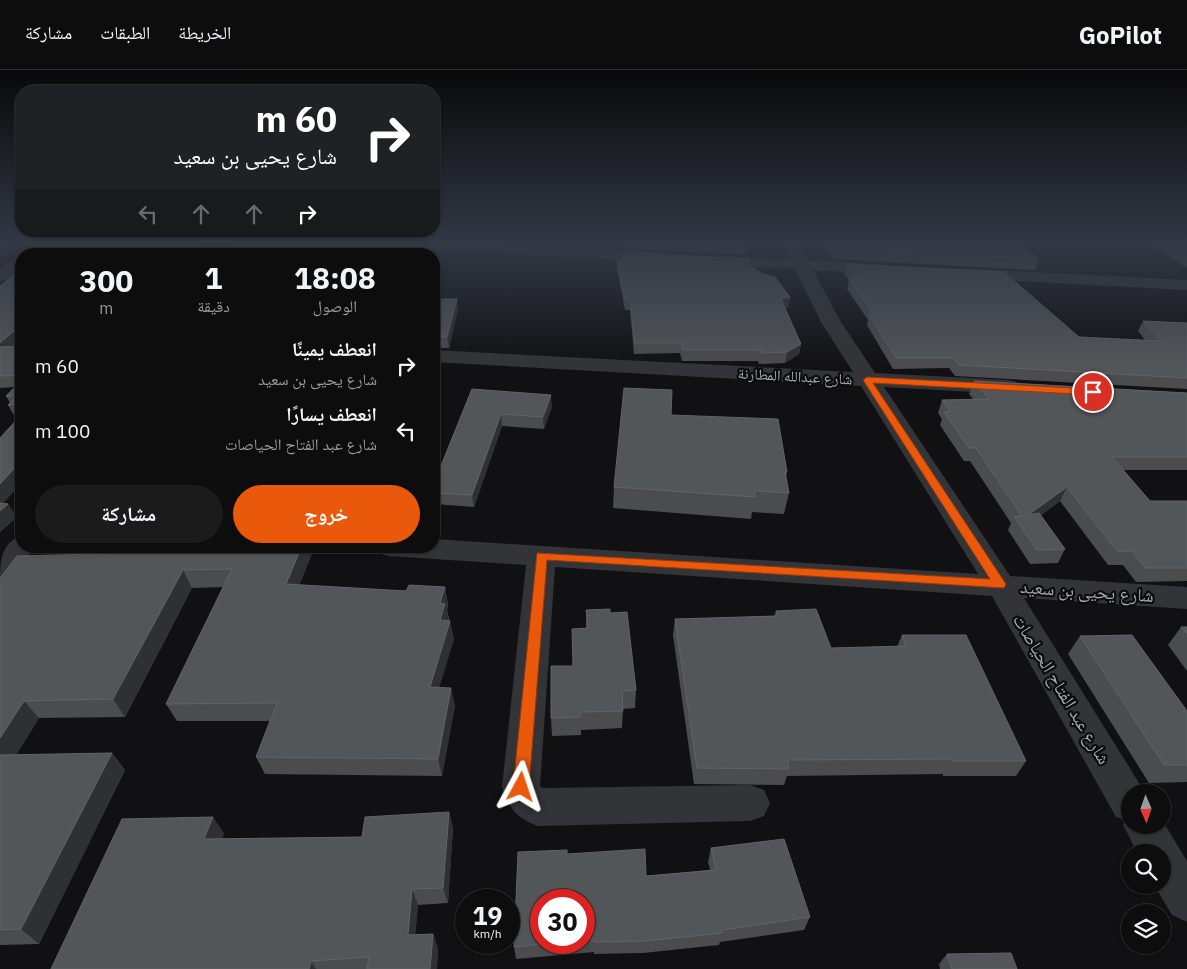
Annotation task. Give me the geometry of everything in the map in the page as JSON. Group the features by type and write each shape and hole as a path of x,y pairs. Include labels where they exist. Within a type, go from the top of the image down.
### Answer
{"street":[{"name":"شارع عبد الفتاح الحياصات","path":"811,285 831,322 867,380 1000,584 1121,789"},
{"path":"1152,285 1185,287"},
{"name":"شارع عبدالله المطارنة","path":"440,356 1032,388"},
{"name":"شارع يحيى بن سعيد","path":"440,549 1000,584 1187,598"},
{"path":"0,573 16,553"},
{"path":"541,556 521,787 526,799 537,807 750,803"},
{"path":"1171,873 1187,900"}],"building":[{"path":"15,285 15,330 0,343 0,286"},
{"path":"622,285 781,285 790,297 781,299 801,344 787,352 761,353 760,350 683,350 681,343 635,343 630,299 625,300"},
{"path":"853,285 1019,285 1079,337 1162,341 1143,321 1187,323 1187,378 959,365 953,358 896,358 869,315 874,315"},
{"path":"440,299 457,299 447,337 440,337"},
{"path":"15,346 15,375 0,376 0,347"},
{"path":"974,381 1187,393 1187,457 1112,457 1150,501 1187,501 1187,568 1145,568 1132,551 1117,551 1067,487 1028,515 1039,513 1065,549 1037,550 1014,517 1022,516 976,448 969,448 944,412 950,412 942,400 989,399"},
{"path":"15,387 15,396 6,396"},
{"path":"624,388 672,390 671,415 778,419 789,493 755,491 755,497 614,487"},
{"path":"472,389 551,395 543,417 501,414 472,495 440,493 440,468"},
{"path":"15,398 15,404 8,405"},
{"path":"15,422 15,468 0,484 0,438"},
{"path":"0,503 8,504 0,511"},
{"path":"131,553 299,553 286,584 406,591 409,585 445,587 440,603 445,604 440,620 450,621 430,687 451,688 438,759 256,757 277,703 166,704 232,569 183,570 113,699 24,701 0,738 0,578 17,556"},
{"path":"610,609 610,613 627,612 636,690 622,691 623,711 580,712 580,717 551,718 551,666 573,666 572,629 588,628 586,610"},
{"path":"816,609 831,648 906,646 902,635 966,635 1026,761 952,761 951,759 787,760 789,769 697,768 675,619 777,616 776,611"},
{"path":"1181,627 1187,627 1187,634"},
{"path":"1132,635 1187,711 1187,765 1164,765 1080,636"},
{"path":"112,753 21,929 0,930 0,755"},
{"path":"449,812 443,888 412,889 408,935 433,934 430,969 367,969 369,957 311,961 309,969 51,969 122,819 213,817 204,839 362,837 365,817"},
{"path":"784,839 810,917 722,930 722,933 645,941 595,942 595,889 530,889 530,945 520,946 520,889 516,889 518,852 567,850 567,854 645,849 646,876 716,870 711,848"},
{"path":"1011,953 1017,969 952,969 947,954"}],"route":[{"path":"521,787 541,556 1000,584 867,380 1093,392"}]}
